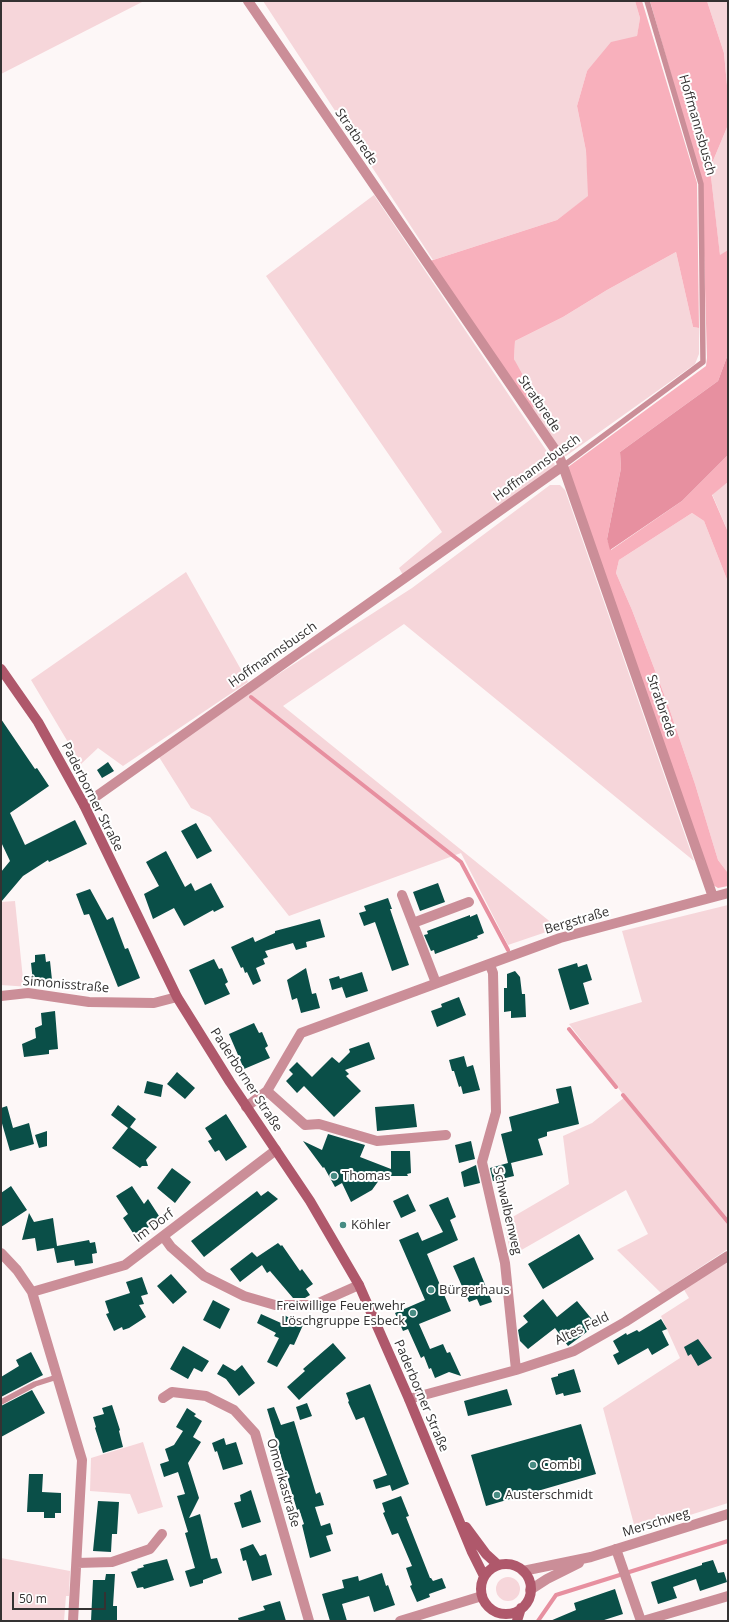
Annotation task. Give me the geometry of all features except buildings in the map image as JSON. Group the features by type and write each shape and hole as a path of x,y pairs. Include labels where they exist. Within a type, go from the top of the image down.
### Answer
{"main road":[{"name":"Paderborner Straße","path":"1,669 38,722 84,805 177,997 203,1041 310,1201 359,1286 410,1399 472,1552 484,1576"},
{"name":"Paderborner Straße","path":"456,1512 486,1553 498,1565"},
{"path":"507,1564 516,1566 523,1571 529,1580 530,1590 528,1600 521,1608 500,1617 482,1596 481,1589 484,1576 490,1569 498,1565 507,1564"},
{"path":"518,1621 521,1608"}],"street":[{"name":"Stratbrede","path":"248,1 558,454 713,897"},
{"name":"Hoffmannsbusch","path":"84,805 563,466"},
{"name":"Bergstraße","path":"246,1106 267,1091 301,1033 490,965 560,938 728,893"},
{"path":"402,895 436,984"},
{"path":"413,923 469,902"},
{"name":"Schwalbenweg","path":"490,965 493,973 496,1112 482,1162 505,1263 516,1370"},
{"name":"Simonisstraße","path":"1,996 28,993 89,1002 154,1003 177,997"},
{"path":"267,1091 305,1125 319,1124 377,1142 446,1135"},
{"name":"Im Dorf","path":"32,1292 125,1265 276,1150"},
{"path":"162,1236 171,1247 204,1276 244,1296 275,1305 314,1305 359,1286"},
{"path":"1,1253 17,1270 32,1292 82,1460 73,1621"},
{"name":"Altes Feld","path":"410,1399 516,1370 574,1351 625,1322 728,1256"},
{"name":"Omorikastraße","path":"162,1398 172,1392 206,1396 234,1410 255,1433 309,1621"},
{"name":"Merschweg","path":"523,1571 591,1557 728,1514"},
{"path":"77,1563 112,1562 150,1549 162,1534"},
{"path":"616,1549 642,1621 727,1599"},
{"name":"Merschweg","path":"530,1590 546,1579 591,1557"},
{"path":"400,1621 482,1596"}],"lane":[{"name":"Hoffmannsbusch","path":"563,466 703,362 701,184 647,1"},
{"path":"1,1402 35,1384 57,1377"}],"shaded area":[{"path":"1,1 144,1 1,74"},
{"path":"263,1 635,1 640,18 637,37 587,71 577,106 586,151 589,196 557,220 433,260"},
{"path":"635,1 642,1 697,183 699,328 693,327 676,252 607,290 563,317 515,341 514,359 538,403 531,409 430,261 557,220 588,196 586,151 577,106 587,71 611,42 637,36 640,18"},
{"path":"650,1 707,1 724,53 728,96 728,125 710,168 720,255 728,250 728,354 718,381 620,452 621,468 607,539 611,550 682,501 728,455 728,482 712,495 728,532 728,582 704,521 692,513 619,560 616,573 632,610 667,702 695,784 718,860 728,873 728,886 718,888 713,885 568,467 706,366 702,183"},
{"path":"707,1 728,1 728,96 724,53"},
{"path":"728,125 728,250 720,256 710,168"},
{"path":"374,195 554,462 555,466 403,575 399,568 442,532 266,276"},
{"path":"676,252 693,327 699,328 699,354 695,364 566,456 562,455 531,409 514,359 515,341 563,317 607,290"},
{"path":"728,354 728,455 682,501 610,550 607,539 621,468 620,452 718,381"},
{"path":"728,482 728,532 712,494"},
{"path":"550,485 560,485 565,490 694,861 404,624 283,706 558,928 508,945 461,853 289,916 210,817 191,808 159,757 266,682 412,588"},
{"path":"692,513 704,521 728,582 728,873 718,860 695,784 667,702 632,610 616,573 619,560"},
{"path":"186,572 248,682 123,766 98,748 81,764 31,680"},
{"path":"15,901 23,979 30,987 1,985 1,902"},
{"path":"728,905 728,1249 661,1293 617,1250 648,1234 626,1190 511,1256 504,1222 569,1184 563,1136 592,1123 625,1097 569,1024 642,1002 622,931"},
{"path":"728,1259 728,1503 636,1532 603,1408 680,1358 661,1316 689,1298 683,1288"},
{"path":"143,1442 163,1507 138,1514 130,1494 90,1491 91,1458"},
{"path":"1,1558 70,1571 69,1596 66,1596 64,1621 1,1621"},
{"path":"508,1577 517,1580 520,1589 517,1598 508,1601 499,1598 496,1589 499,1580"}],"waterway":[{"path":"251,697 461,862 508,950"},
{"path":"569,1029 616,1087"},
{"path":"623,1095 728,1222"},
{"path":"538,1621 556,1595 728,1541"}],"place":[{"name":"Thomas","path":"334,1176"},
{"name":"Köhler","path":"343,1225"},
{"name":"Bürgerhaus","path":"431,1290"},
{"name":"Freiwillige Feuerwehr Löschgruppe Esbeck","path":"413,1313"},
{"name":"Combi","path":"533,1465"},
{"name":"Austerschmidt","path":"497,1495"}]}
